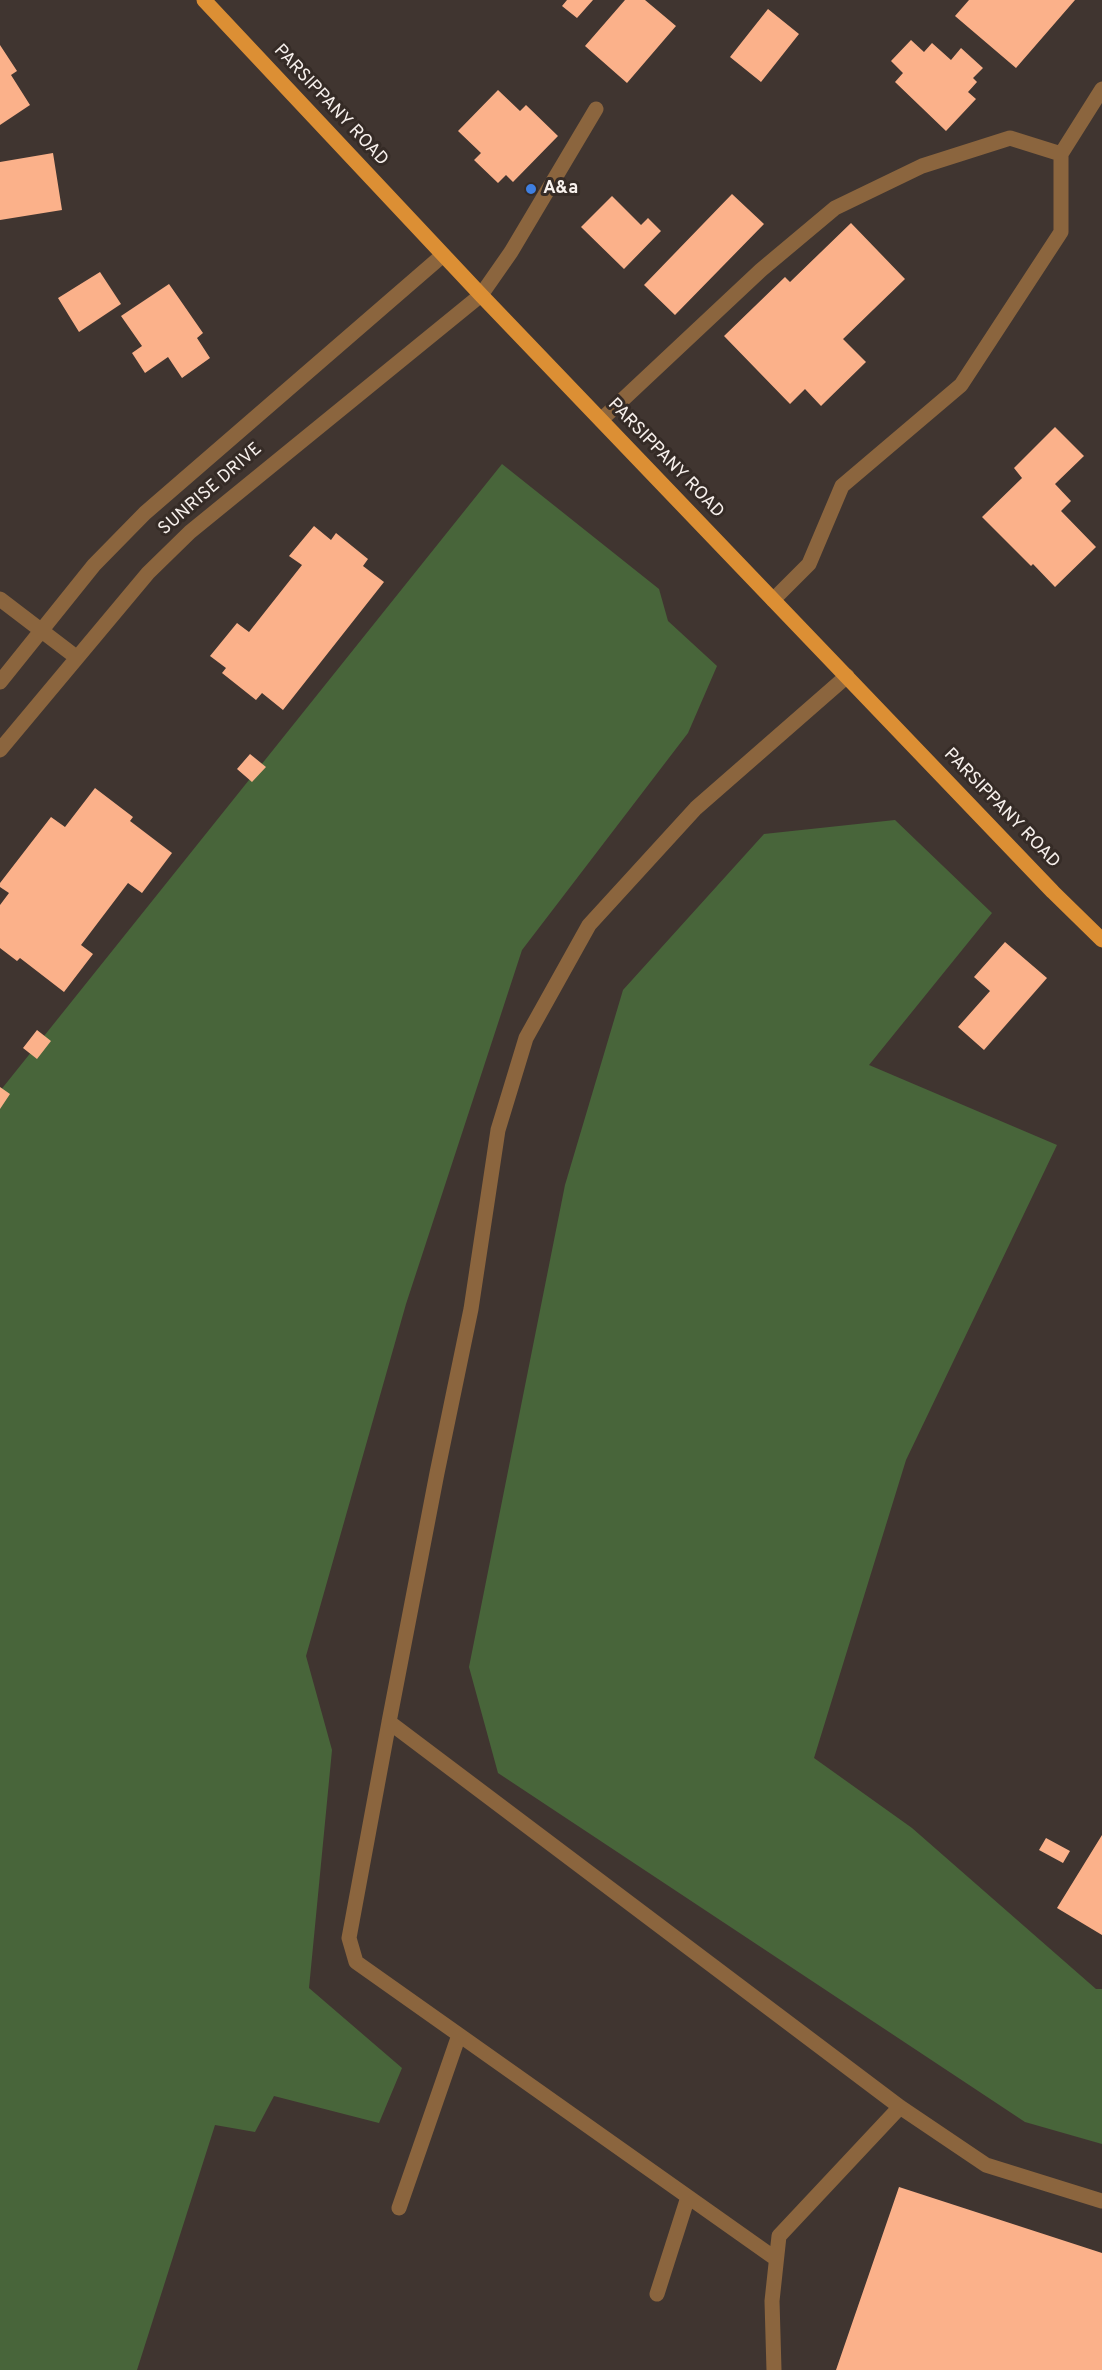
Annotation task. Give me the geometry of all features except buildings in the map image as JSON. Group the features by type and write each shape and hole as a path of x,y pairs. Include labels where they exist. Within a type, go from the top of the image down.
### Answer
{"main road":[{"name":"PARSIPPANY ROAD","path":"204,0 481,295 1102,940"}],"street":[{"path":"773,600 809,564 842,486 961,385 1049,251 1061,231 1061,154 1102,89"},
{"name":"SUNRISE DRIVE","path":"0,750 148,573 190,532 481,295 511,252 596,109"},
{"path":"601,420 761,270 835,208 922,166 1010,138 1061,154"},
{"name":"SUNRISE DRIVE","path":"0,682 94,565 145,513 443,255"},
{"path":"0,599 76,657"},
{"path":"776,2259 356,1962 349,1938 437,1473 471,1309 498,1130 526,1038 589,925 696,808 847,676"},
{"path":"389,1722 900,2107 986,2165 1102,2201"},
{"path":"399,2208 459,2035"},
{"path":"774,2370 772,2301 778,2236 900,2107"},
{"path":"657,2294 688,2197"}],"green space":[{"path":"502,464 659,589 668,621 717,666 688,733 522,950 406,1304 306,1656 332,1750 309,1988 402,2068 379,2123 274,2096 255,2132 215,2125 137,2370 0,2370 0,1091"},
{"path":"895,820 992,913 869,1065 1057,1145 906,1460 814,1758 912,1828 1096,1989 1102,1989 1102,2144 1025,2122 498,1773 469,1667 565,1185 623,990 764,834"}],"place":[{"name":"A&a","path":"531,189"}]}
